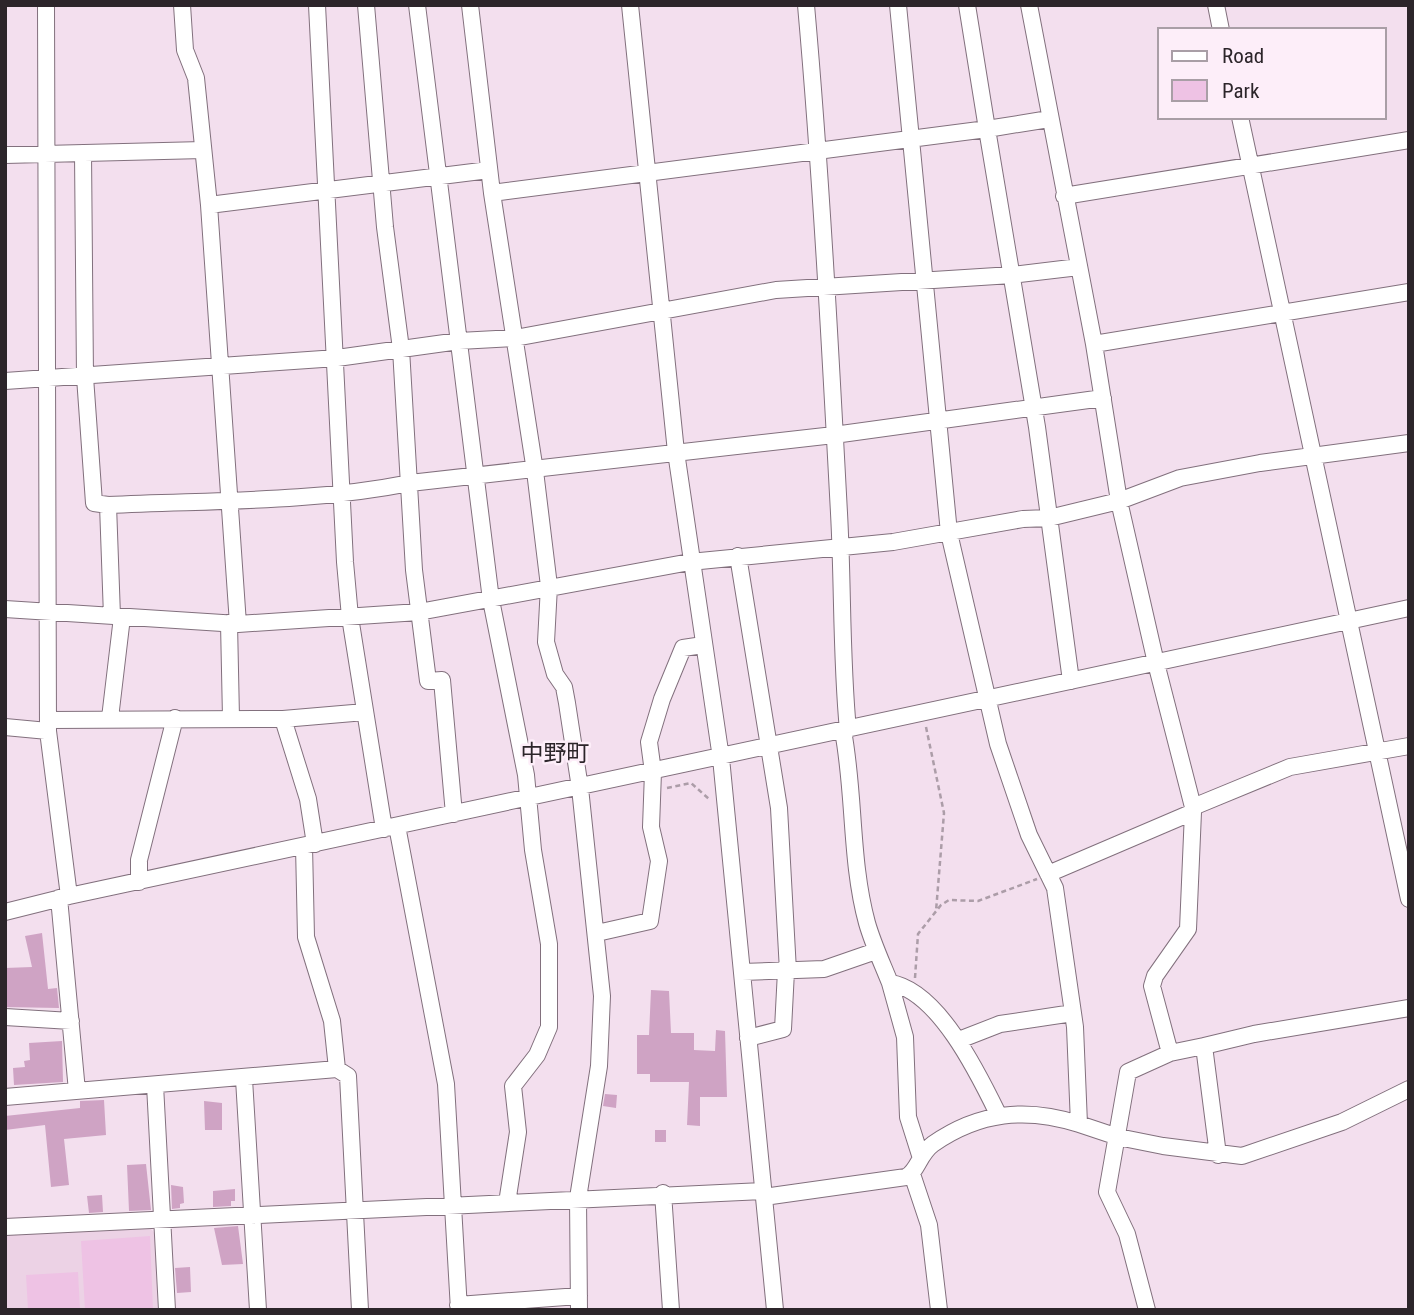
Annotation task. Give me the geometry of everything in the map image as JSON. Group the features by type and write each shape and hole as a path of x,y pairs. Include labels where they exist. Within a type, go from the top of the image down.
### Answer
{"street":[{"path":"46,5 48,725 64,897 77,1091"},
{"path":"182,5 185,50 196,78 209,205 228,501 233,624 230,718"},
{"path":"317,5 350,617 365,712 446,1084 458,1308 579,1303 578,1198 599,1066 602,996 580,788 564,687 555,674 546,642 550,586 492,193 470,5"},
{"path":"366,5 381,182 401,349 411,483 410,525 419,612 428,681 442,680 454,814"},
{"path":"417,5 491,600 530,798 533,850 549,944 549,1027 537,1055 513,1086 518,1132 507,1203"},
{"path":"630,5 676,452 690,562 721,758 775,1310"},
{"path":"806,5 826,288 840,545 846,731 860,884 866,920 890,983 905,1037 908,1118 920,1155"},
{"path":"898,5 949,533 998,744 1029,835 1055,888 1073,1013 1079,1124"},
{"path":"967,5 1033,408 1071,681"},
{"path":"1029,5 1094,344 1119,501 1193,810 1188,929 1155,976 1152,986 1170,1053"},
{"path":"1216,5 1221,28"},
{"path":"492,193 1049,119"},
{"path":"1240,119 1311,456 1409,899"},
{"path":"1065,196 1409,140"},
{"path":"5,155 203,150"},
{"path":"83,153 85,377 94,503 108,505 342,495 411,483 834,435 1103,398"},
{"path":"209,205 489,170"},
{"path":"5,381 337,358 458,341 515,338 776,290 1012,275 1079,267"},
{"path":"1094,344 1409,292"},
{"path":"5,609 233,624 419,612 690,562 840,545 893,542 1023,519 1049,518 1119,501 1180,478 1409,443"},
{"path":"108,505 117,617 110,718"},
{"path":"738,556 779,808 787,971 783,1029 748,1038"},
{"path":"5,912 64,897 721,758 1409,608"},
{"path":"597,933 650,921 659,862 650,812 653,772 649,742 682,648 703,645"},
{"path":"5,727 110,718 284,719 365,712"},
{"path":"139,882 139,860 175,718"},
{"path":"284,719 308,799 310,845 306,937 332,1021 337,1069"},
{"path":"1048,874 1290,767 1409,746"},
{"path":"742,972 838,967 876,951"},
{"path":"890,983 915,992 959,1040 977,1069 998,1114"},
{"path":"1147,1310 1127,1234 1107,1192 1128,1072 1170,1053 1254,1034 1409,1008"},
{"path":"959,1040 1000,1024 1073,1013"},
{"path":"5,1017 71,1021"},
{"path":"1204,1046 1219,1155"},
{"path":"5,1097 244,1079 337,1069 348,1076 360,1310"},
{"path":"244,1079 258,1310"},
{"path":"155,1085 167,1310"},
{"path":"939,1310 929,1226 912,1174 920,1155 954,1133 998,1114 1056,1117 1118,1137 1219,1155 1242,1156 1342,1122 1409,1089"},
{"path":"5,1227 252,1217 663,1194 763,1194 864,1185 912,1174"},
{"path":"663,1194 671,1310"}],"path":[{"path":"923,713 944,814 936,911"},
{"path":"666,788 691,783 701,789 711,803"},
{"path":"915,992 918,934 936,911 949,900 978,901 1048,874"}],"shaded area":[{"path":"151,1229 155,1234 158,1310 5,1310 5,1234"}],"green space":[{"path":"150,1236 153,1310 85,1310 81,1241"},
{"path":"78,1272 80,1310 28,1310 26,1275"}],"building":[{"path":"42,933 48,989 57,988 59,1008 5,1007 5,968 32,967 25,936"},
{"path":"651,990 669,991 671,1033 694,1033 694,1050 715,1051 716,1030 725,1031 727,1097 700,1097 700,1126 687,1125 689,1082 650,1082 650,1074 637,1074 637,1035 649,1035"},
{"path":"62,1041 63,1082 14,1085 13,1068 25,1067 24,1061 30,1060 29,1043"},
{"path":"605,1094 617,1095 616,1108 603,1106"},
{"path":"104,1100 106,1135 64,1139 69,1185 51,1187 45,1125 5,1130 5,1116 80,1108 80,1101"},
{"path":"204,1101 222,1103 222,1130 205,1130"},
{"path":"655,1130 666,1130 666,1142 655,1142"},
{"path":"146,1164 151,1210 129,1211 127,1165"},
{"path":"171,1185 183,1187 184,1203 180,1204 180,1208 172,1209"},
{"path":"235,1189 235,1201 231,1201 231,1206 213,1207 213,1191"},
{"path":"102,1195 103,1212 89,1213 87,1196"},
{"path":"238,1226 243,1264 222,1265 214,1228"},
{"path":"190,1267 191,1292 177,1293 175,1268"}],"district":[{"name":"中野町","path":"555,753"}]}
